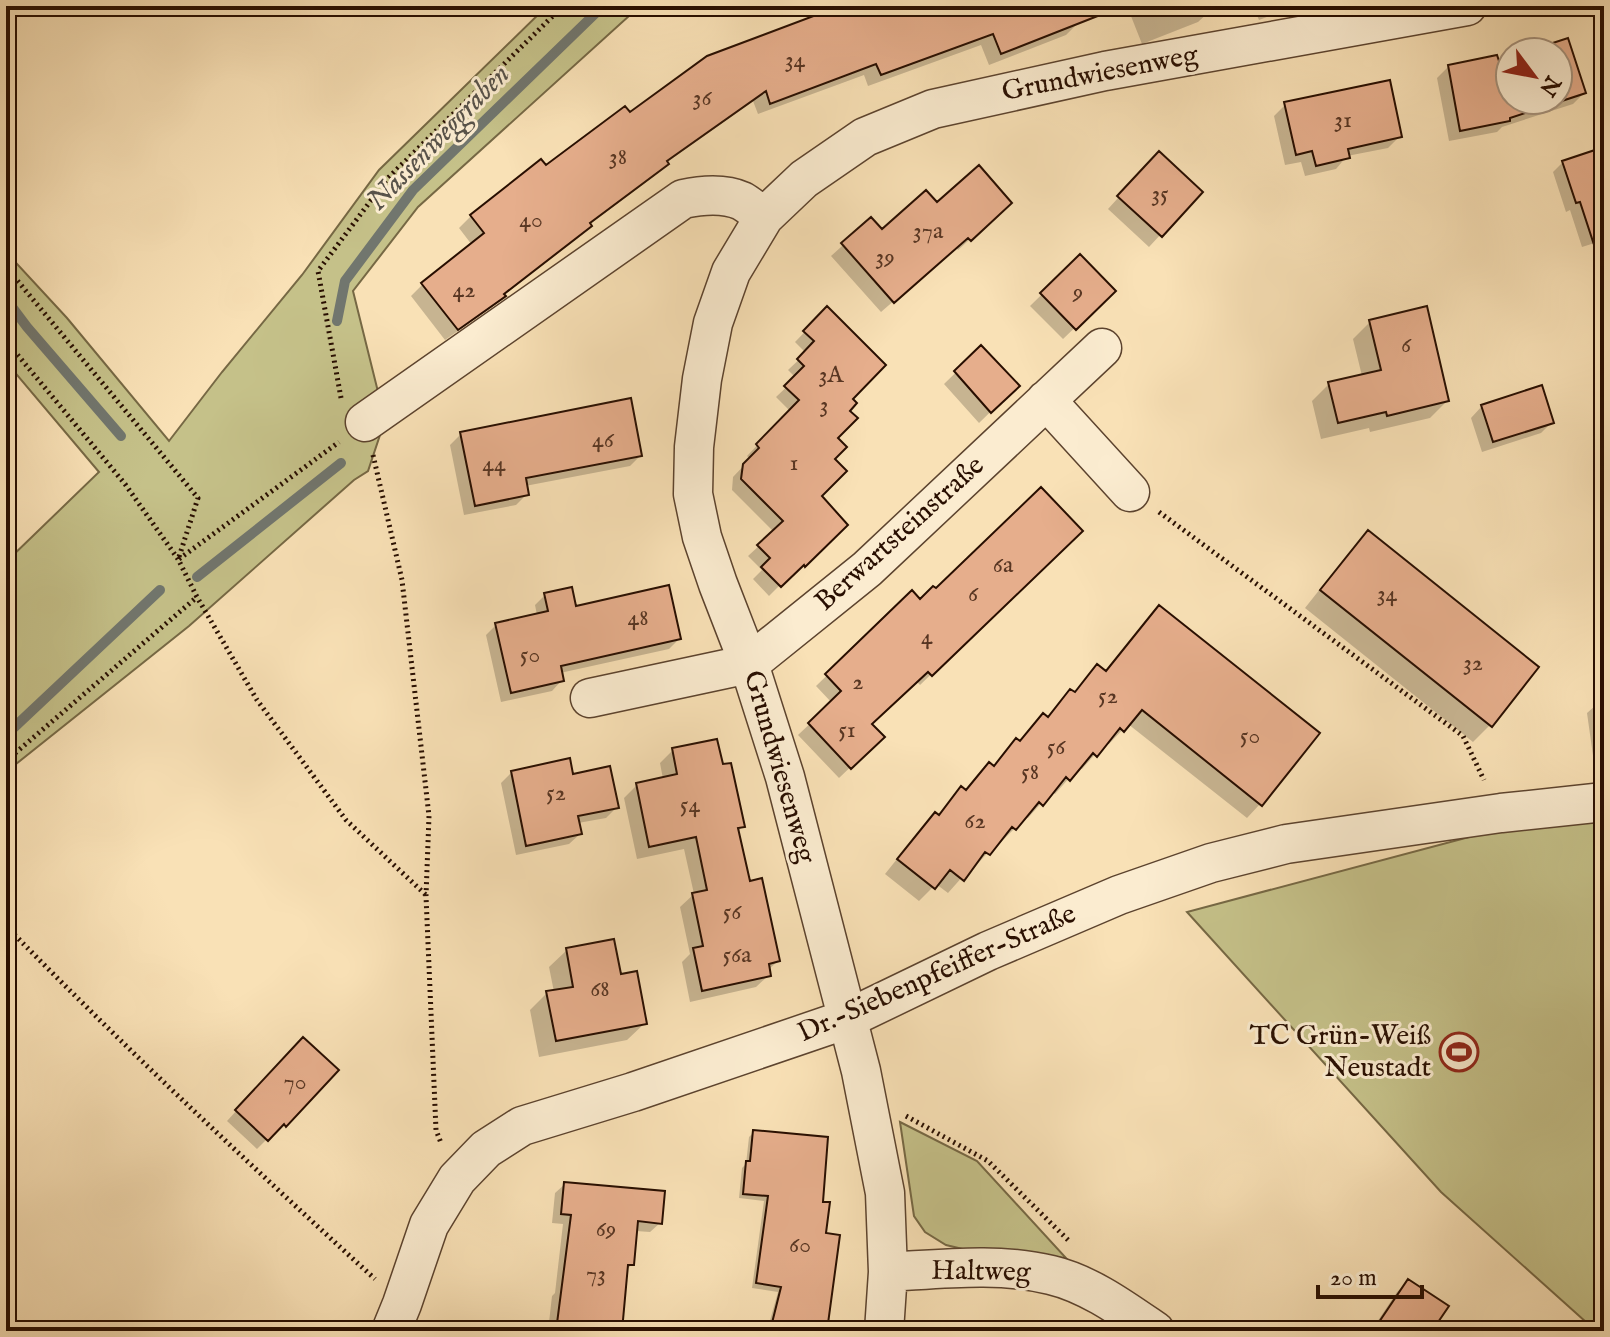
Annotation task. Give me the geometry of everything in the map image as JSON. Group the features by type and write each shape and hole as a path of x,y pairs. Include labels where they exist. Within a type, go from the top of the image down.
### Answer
{"street":[{"name":"Grundwiesenweg","path":"884,1331 888,1272 885,1193 866,1095 785,777 749,664 702,537 693,494 694,447 702,379 713,323 731,272 764,217 804,179 865,137 933,109 1105,71 1467,6"},
{"path":"365,422 683,199 702,195 742,201 764,217"},
{"name":"Berwartsteinstraße","path":"749,664 867,569 1102,348"},
{"path":"1046,400 1130,492"},
{"path":"590,698 749,664"},
{"name":"Dr.-Siebenpfeiffer-Straße","path":"397,1317 429,1225 457,1179 486,1149 522,1126 633,1092 847,1019 988,951 1104,901 1211,863 1286,844 1501,813 1604,802"},
{"name":"Haltweg","path":"888,1272 972,1268 1018,1269 1052,1275 1080,1285 1155,1331"}],"path":[{"path":"457,1179 436,1130 426,896 429,816 402,580 365,422 343,406 318,271 387,179 563,6"},
{"path":"6,267 198,498 178,559"},
{"path":"6,341 125,484 178,559 257,700 346,820 426,896"},
{"path":"178,559 365,422"},
{"path":"1130,492 1463,736 1501,813"},
{"path":"6,761 197,597"},
{"path":"6,926 79,1001 238,1153 397,1317"},
{"path":"866,1095 988,1161 1076,1248 1080,1285"}],"shaded area":[{"path":"547,6 640,6 418,207 353,291 385,420 368,471 189,626 6,772 6,562 99,472 6,362 6,252 67,318 169,441 302,275 379,170"},
{"name":"TC Grün-Weiß Neustadt","path":"1604,821 1604,1331 1596,1331 1441,1192 1187,912 1488,832"},
{"path":"900,1122 977,1161 1066,1258 971,1251 946,1245 925,1232 914,1216"}],"building":[{"path":"840,6 1118,8 1001,54 993,34 881,75 876,64 770,104 766,91 667,161 669,164 590,223 592,226 504,294 506,296 458,330 421,283 484,233 470,215 541,159 546,165 625,106 630,112 707,56"},
{"path":"1494,56 1494,116 1516,116 1510,121 1460,131 1448,65"},
{"path":"1574,56 1586,93 1574,97"},
{"path":"1390,80 1402,137 1348,149 1350,158 1316,166 1312,151 1296,155 1284,102"},
{"path":"1604,147 1604,256 1598,257 1580,202 1576,203 1562,161"},
{"path":"1159,151 1203,192 1162,237 1117,196"},
{"path":"979,165 1012,203 971,241 968,238 894,303 841,243 871,217 882,229 926,190 937,202"},
{"path":"1080,254 1116,291 1076,330 1040,293"},
{"path":"827,306 886,365 853,399 857,403 850,411 858,418 838,438 847,447 835,459 847,471 822,496 848,525 781,587 761,567 770,558 757,545 783,521 741,479 743,464 759,448 756,444 799,400 784,386 804,366 797,359 814,341 803,331"},
{"path":"1427,306 1449,401 1387,416 1386,412 1338,423 1328,382 1381,370 1369,320"},
{"path":"981,345 1020,386 991,413 954,371"},
{"path":"1542,385 1554,423 1493,442 1481,405"},
{"path":"631,398 642,456 526,478 529,495 475,506 460,432"},
{"path":"1041,487 1083,531 932,676 928,672 872,724 885,737 851,769 808,723 841,691 825,674 912,590 920,599 933,586 936,588"},
{"path":"1368,530 1539,667 1492,727 1320,590"},
{"path":"669,585 681,639 561,666 564,681 511,693 495,623 548,611 544,593 572,587 576,606"},
{"path":"1159,605 1320,733 1262,806 1142,710 1124,732 1120,728 1097,757 1093,753 1070,781 1066,777 1043,806 1039,802 1016,830 1012,827 990,855 985,852 964,881 950,870 935,889 897,859 935,812 939,815 961,786 966,790 989,762 994,766 1016,738 1020,741 1043,713 1048,717 1070,689 1075,692 1097,664 1106,671"},
{"path":"717,739 723,764 731,763 745,827 738,828 750,881 762,878 780,961 769,964 771,976 702,991 693,948 703,946 692,893 707,890 696,837 649,847 636,783 677,774 672,748"},
{"path":"570,758 573,774 610,766 619,808 578,816 582,834 526,846 511,771"},
{"path":"614,939 621,974 637,971 647,1024 556,1041 546,991 573,987 566,948"},
{"path":"303,1037 339,1070 286,1127 284,1124 268,1141 235,1110"},
{"path":"753,1130 828,1137 823,1202 830,1202 826,1233 840,1235 827,1331 770,1331 781,1287 756,1283 768,1196 743,1194"},
{"path":"564,1182 665,1191 662,1224 638,1221 634,1265 628,1265 622,1331 556,1331 571,1215 561,1214"},
{"path":"1408,1279 1449,1306 1432,1331 1373,1331"}],"waterway":[{"name":"Nassenweggraben","path":"337,321 345,281 413,190 603,6"},
{"path":"6,299 121,436"},
{"name":"Nassenweggraben","path":"197,577 341,463"},
{"name":"Nassenweggraben","path":"6,735 160,590"}],"place":[{"name":"TC Grün-Weiß Neustadt","path":"1459,1052"}]}
